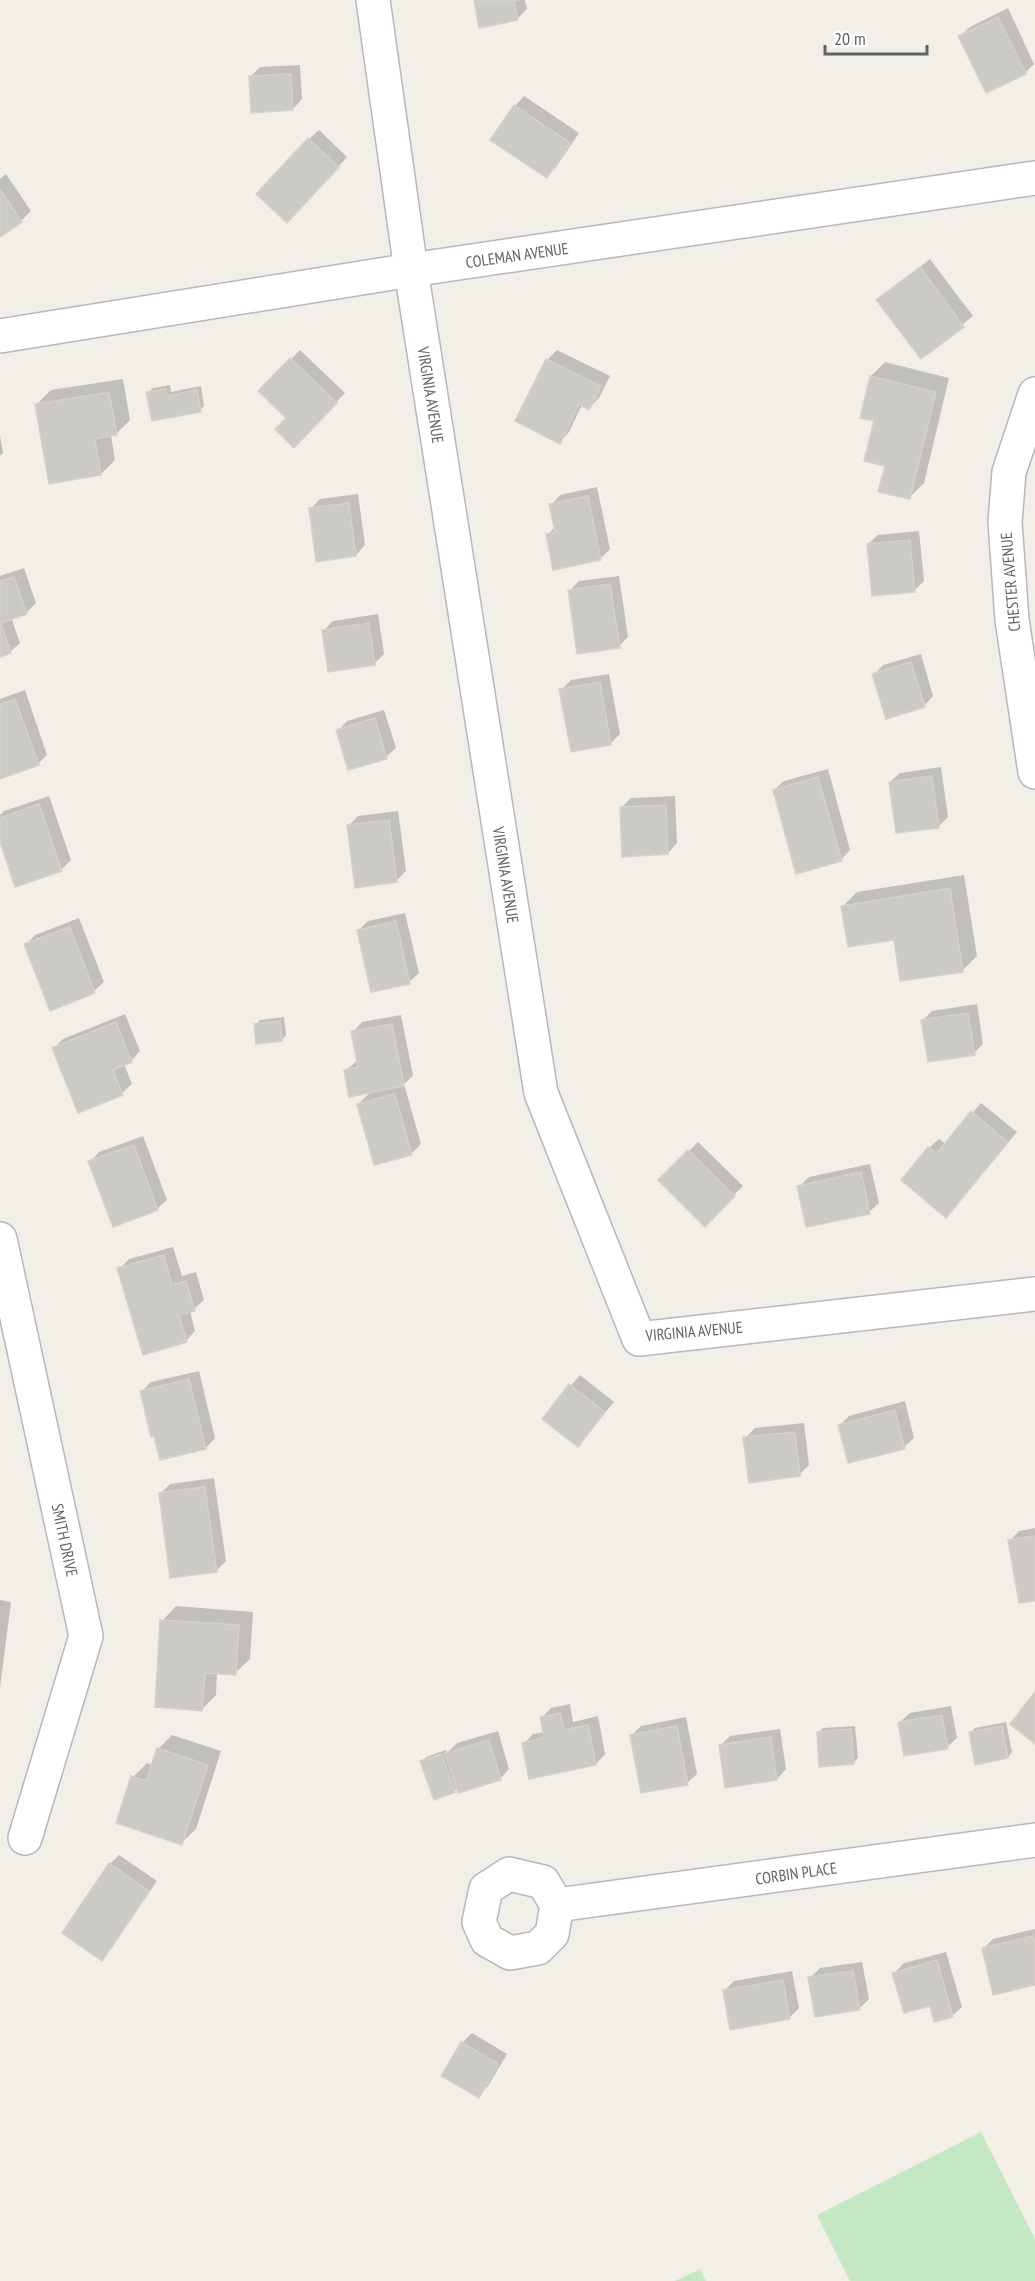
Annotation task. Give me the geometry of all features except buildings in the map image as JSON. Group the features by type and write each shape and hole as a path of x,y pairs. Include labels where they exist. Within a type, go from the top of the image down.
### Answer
{"street":[{"name":"VIRGINIA AVENUE","path":"373,0 411,270 541,1093 639,1339 1035,1294"},
{"name":"COLEMAN AVENUE","path":"0,336 411,270 1035,178"},
{"name":"CHESTER AVENUE","path":"1033,751 1012,620 1005,522 1010,472 1035,394"},
{"name":"SMITH DRIVE","path":"0,1239 86,1636 25,1838"},
{"name":"CORBIN PLACE","path":"557,1905 1035,1840"}],"green space":[{"path":"981,2132 1035,2239 1035,2281 850,2281 817,2215"},
{"path":"700,2269 706,2281 675,2281"}]}
